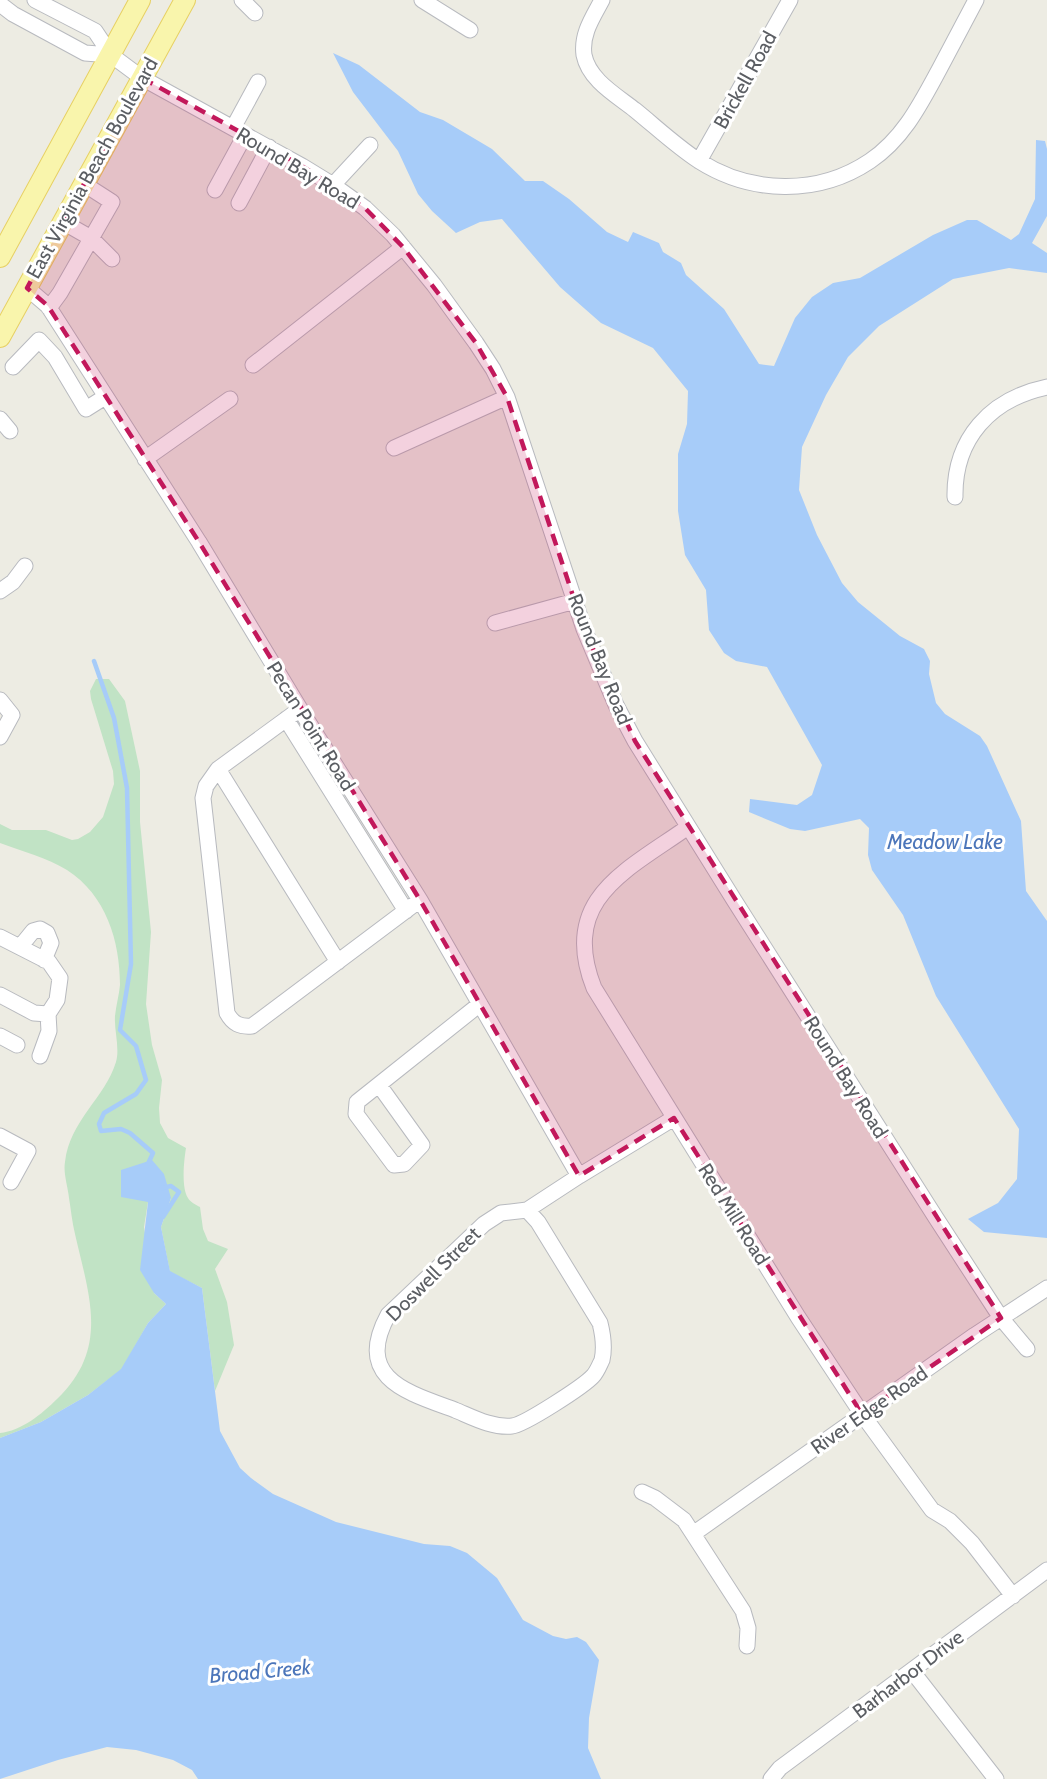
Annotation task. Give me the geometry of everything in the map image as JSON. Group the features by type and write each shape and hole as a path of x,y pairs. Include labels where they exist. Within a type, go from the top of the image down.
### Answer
{"main road":[{"name":"East Virginia Beach Boulevard","path":"2,248 140,0"},
{"name":"East Virginia Beach Boulevard","path":"0,337 185,0"}],"street":[{"path":"35,0 95,31 111,55"},
{"path":"242,0 255,13"},
{"path":"422,0 470,30"},
{"path":"602,0 587,28 584,41 584,54 592,75 699,161 732,177 778,187 804,186 847,175 870,161 901,134 915,115 976,0"},
{"name":"Brickell Road","path":"699,161 790,0"},
{"path":"0,4 13,14 85,53 111,55"},
{"name":"Round Bay Road","path":"111,55 142,78 269,147 365,208 403,247 477,343 507,397 595,658 635,741 1001,1318 1026,1349"},
{"path":"216,190 258,82"},
{"path":"333,186 370,145"},
{"path":"239,203 269,147"},
{"path":"13,367 39,340 60,293 112,202 84,184"},
{"path":"63,222 91,238 112,259"},
{"path":"253,366 403,247"},
{"name":"Pecan Point Road","path":"27,288 52,313 199,542 420,900 579,1176"},
{"path":"39,340 55,357 86,409 105,397"},
{"path":"955,497 955,479 959,461 966,443 977,427 1002,404 1047,387"},
{"path":"394,448 507,397"},
{"path":"145,459 230,399"},
{"path":"0,419 10,431"},
{"path":"0,591 13,582 25,566"},
{"path":"495,623 575,602"},
{"path":"0,700 12,715 0,737"},
{"path":"300,709 218,768 211,776 203,798 227,1013 230,1019 244,1027 252,1026 420,900"},
{"path":"286,719 406,911"},
{"path":"218,768 338,962"},
{"name":"Red Mill Road","path":"688,826 610,882 597,899 585,931 584,952 586,969 594,988 798,1317 862,1414 932,1510 950,1521 972,1543 1013,1596"},
{"path":"20,948 33,931 40,929 47,933 51,943 44,960"},
{"path":"0,937 49,962 60,978 57,1000 48,1014 49,1032 40,1056"},
{"path":"0,995 34,1013 48,1014"},
{"path":"379,1085 422,1145 404,1164 394,1165 356,1114 357,1102 480,1005"},
{"path":"0,1036 17,1045"},
{"name":"Doswell Street","path":"527,1210 538,1222 600,1323 604,1341 602,1360 594,1376 529,1420 514,1426 498,1426 411,1394 393,1383 382,1369 376,1350 379,1332 388,1315 484,1224 501,1213 527,1210 674,1118"},
{"path":"0,1136 28,1151 10,1182"},
{"name":"River Edge Road","path":"693,1534 862,1414 1047,1288"},
{"path":"642,1492 655,1498 679,1516 693,1534 743,1611 748,1628 747,1646"},
{"name":"Barharbor Drive","path":"771,1779 780,1768 1047,1570"},
{"path":"912,1671 996,1779"}],"highlighted area":[{"path":"142,78 302,166 365,208 403,247 476,343 507,397 584,629 635,741 1001,1318 862,1414 674,1118 579,1176 420,900 199,542 48,306 27,288"}],"green space":[{"path":"96,679 109,679 125,701 140,771 140,822 151,932 146,1004 152,1045 162,1080 160,1123 168,1138 186,1148 184,1187 190,1201 200,1207 203,1229 208,1241 228,1249 215,1269 227,1302 234,1345 215,1391 202,1288 170,1272 161,1227 171,1198 148,1202 144,1227 154,1293 166,1304 148,1323 122,1369 88,1395 41,1422 0,1438 0,1433 23,1425 38,1416 57,1399 74,1380 90,1341 91,1321 86,1279 73,1225 65,1166 68,1147 80,1121 104,1087 116,1062 115,1016 120,985 117,952 108,920 92,892 67,870 0,843 0,824 12,830 46,830 72,840 90,832 103,817 114,784 113,771 91,699 90,691"}],"water":[{"name":"Meadow Lake","path":"333,53 359,65 420,112 443,120 492,149 525,181 543,181 569,199 607,232 628,242 633,232 659,243 663,252 681,263 686,275 724,309 759,364 774,366 795,318 812,297 833,283 860,278 933,235 967,220 977,220 1011,240 1019,234 1035,199 1036,140 1045,141 1047,216 1032,243 1047,253 1047,273 1009,268 953,279 879,326 848,357 826,395 802,447 799,490 817,535 842,583 858,602 900,636 924,649 930,661 929,674 936,703 945,714 980,736 987,746 1021,821 1026,891 1047,921 1047,1238 984,1232 968,1219 998,1203 1017,1179 1019,1129 936,996 903,915 872,870 868,855 869,828 860,819 805,831 790,829 749,812 750,799 797,805 812,795 822,765 767,667 736,661 724,653 709,630 706,590 685,555 678,511 678,454 687,424 688,391 653,348 601,323 560,287 502,219 480,222 456,233 432,211 418,194 398,151 353,92"},
{"name":"Broad Creek","path":"152,1160 164,1174 171,1198 161,1227 170,1271 202,1288 220,1431 240,1468 273,1494 336,1522 424,1544 450,1546 467,1553 497,1578 523,1620 553,1636 566,1639 577,1637 586,1642 599,1660 589,1718 588,1748 601,1779 198,1779 192,1770 173,1760 136,1750 107,1747 0,1779 0,1438 41,1422 88,1395 121,1369 148,1323 166,1304 154,1293 140,1270 148,1202 121,1197 121,1170"}],"waterway":[{"path":"94,661 114,718 127,788 131,964 120,1030 136,1046 146,1080 136,1094 104,1113 99,1124 101,1131 121,1129 130,1133 153,1153 147,1166"},
{"path":"162,1188 171,1186 179,1192 163,1217"}]}
